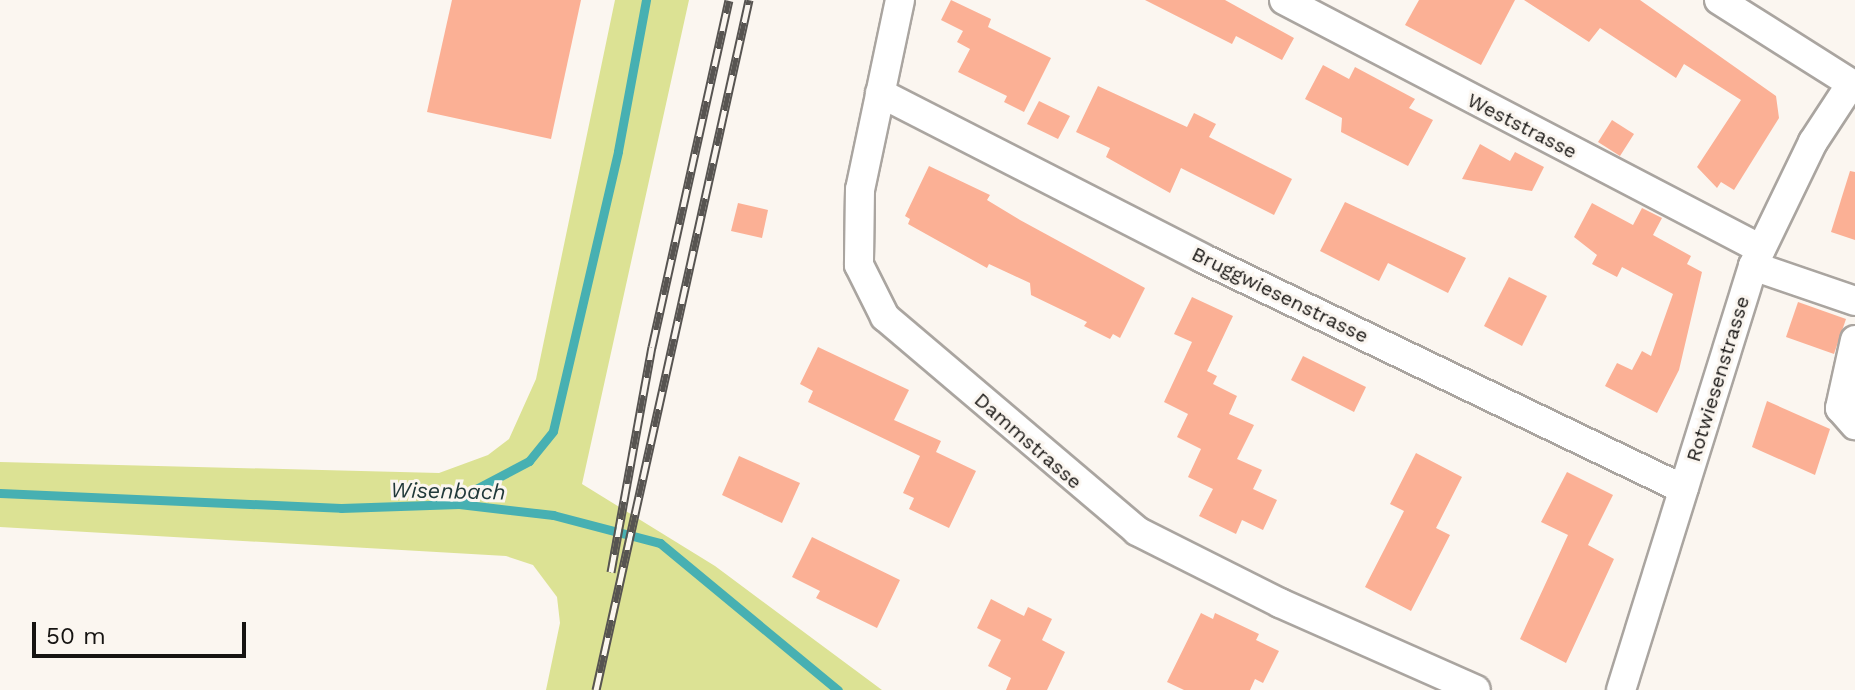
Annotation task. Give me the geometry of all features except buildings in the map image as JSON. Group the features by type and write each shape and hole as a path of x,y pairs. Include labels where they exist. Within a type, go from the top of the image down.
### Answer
{"street":[{"name":"Dammstrasse","path":"900,0 860,189 859,265 885,317 1137,531 1280,603 1476,690"},
{"name":"Weststrasse","path":"1284,0 1757,257 1855,301"},
{"path":"1719,0 1853,85"},
{"name":"Rotwiesenstrasse","path":"1621,690 1757,257 1813,142 1853,85"},
{"name":"Bruggwiesenstrasse","path":"880,93 1202,258 1683,489"},
{"path":"1855,340 1840,399 1840,408 1855,425"}],"green space":[{"path":"615,0 689,0 582,484 715,566 882,690 546,690 560,623 557,597 533,565 506,556 0,527 0,462 439,473 488,455 509,439 536,379"}],"waterway":[{"path":"459,504 476,489 529,461 553,431 618,151 646,0"},
{"name":"Wisenbach","path":"0,493 341,508 459,504 553,515 660,543 838,690"}],"railway":[{"path":"611,572 652,347 729,0"},
{"path":"596,690 749,0"}]}
